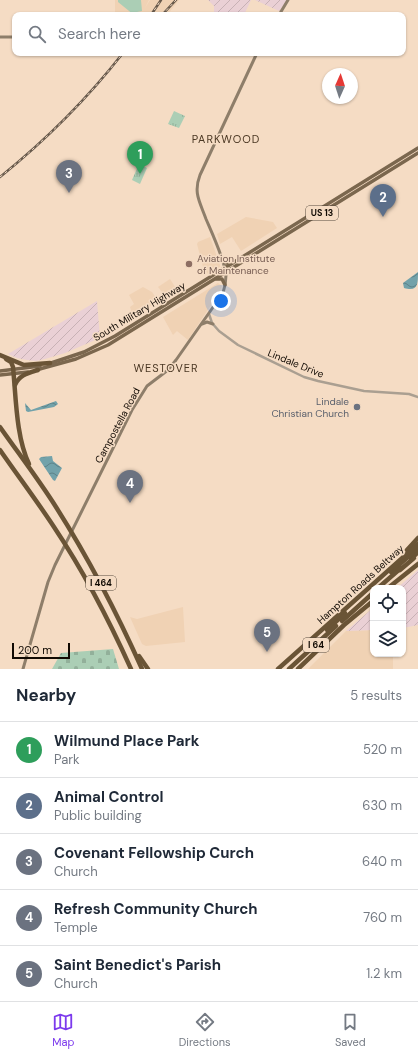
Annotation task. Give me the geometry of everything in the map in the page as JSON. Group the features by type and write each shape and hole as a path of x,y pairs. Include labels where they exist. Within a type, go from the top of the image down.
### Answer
{"highway":[{"path":"0,355 12,364 22,443 25,455 35,476"},
{"path":"6,359 24,365 50,363"},
{"path":"15,387 16,382 21,376 38,370"},
{"name":"I 464","path":"0,427 59,511 89,561 142,669"},
{"name":"I 464","path":"0,452 55,527 78,565 106,617 131,669"},
{"path":"391,568 418,538"},
{"name":"Hampton Roads Beltway","path":"276,669 418,544"},
{"path":"376,585 418,548"},
{"name":"Hampton Roads Beltway","path":"382,585 418,553"},
{"path":"392,585 418,562"},
{"path":"282,669 370,591"},
{"name":"Hampton Roads Beltway","path":"290,669 370,596"},
{"path":"298,669 344,625 370,603"},
{"path":"106,617 127,669"},
{"path":"122,626 148,669"}],"main road":[{"path":"281,12 288,0"},
{"path":"0,38 12,37"},
{"name":"Campostella Road","path":"23,669 48,582 73,527 117,439 141,394 147,386 174,364 223,293 225,285 225,270 198,200 196,186 200,174 256,56"},
{"name":"South Military Highway","path":"0,371 14,372 38,370 76,359 108,345 215,279 233,263 418,148"},
{"name":"South Military Highway","path":"0,375 50,363 81,353 105,342 418,154"},
{"path":"222,260 226,263 233,263"},
{"path":"215,279 222,279 225,285"},
{"path":"202,324 207,322 213,324"}],"street":[{"name":"Lindale Drive","path":"209,314 213,324 224,335 243,348 313,380 364,392 409,394 418,397"}],"shaded area":[{"path":"115,0 149,0 145,8 150,0 179,0 169,12 115,12"},
{"path":"208,0 251,0 245,12 214,12 214,6"},
{"path":"255,0 288,0 279,11"},
{"path":"246,217 273,222 277,228 241,251 232,237 220,244 217,234"},
{"path":"210,237 220,267 208,274 203,267 197,244 198,242"},
{"path":"170,279 177,290 166,297 158,287"},
{"path":"218,283 222,286 217,296 188,340 177,331 173,335 163,317"},
{"path":"143,287 152,292 156,298 156,303 133,316 130,307 134,304 129,295"},
{"path":"97,301 100,338 65,353 36,361 17,358 8,354"},
{"path":"418,570 418,625 406,627 406,585 400,585"},
{"path":"183,607 185,642 146,646 142,644 130,617 137,619"},
{"path":"370,611 370,630 346,631"},
{"path":"370,630 370,657 393,657 393,669 308,669 346,631"}],"green space":[{"path":"118,0 141,0 142,11 130,12 118,2"},
{"path":"174,111 185,116 179,128 168,124"},
{"path":"139,164 147,168 140,184 132,180"},
{"path":"113,649 119,669 52,669 61,653"}],"water":[{"path":"418,272 418,280 415,288 404,288 403,283"},
{"path":"56,401 58,404 54,407 28,412 26,411 25,403 31,410"},
{"path":"52,456 53,461 62,468 55,481 39,459 41,457"}],"railway":[{"path":"153,12 161,0"},
{"path":"165,12 176,0"},
{"path":"0,177 50,134 95,87 121,56"}],"place":[{"name":"Wilmund Place Park","path":"140,174"},
{"name":"Covenant Fellowship Curch","path":"69,193"},
{"name":"Animal Control","path":"383,217"},
{"name":"Aviation Institute of Maintenance","path":"189,264"},
{"name":"Lindale Christian Church","path":"357,407"},
{"name":"Refresh Community Church","path":"130,503"},
{"name":"Saint Benedict's Parish","path":"267,652"}],"district":[{"name":"PARKWOOD","path":"226,139"},
{"name":"WESTOVER","path":"166,368"}]}
